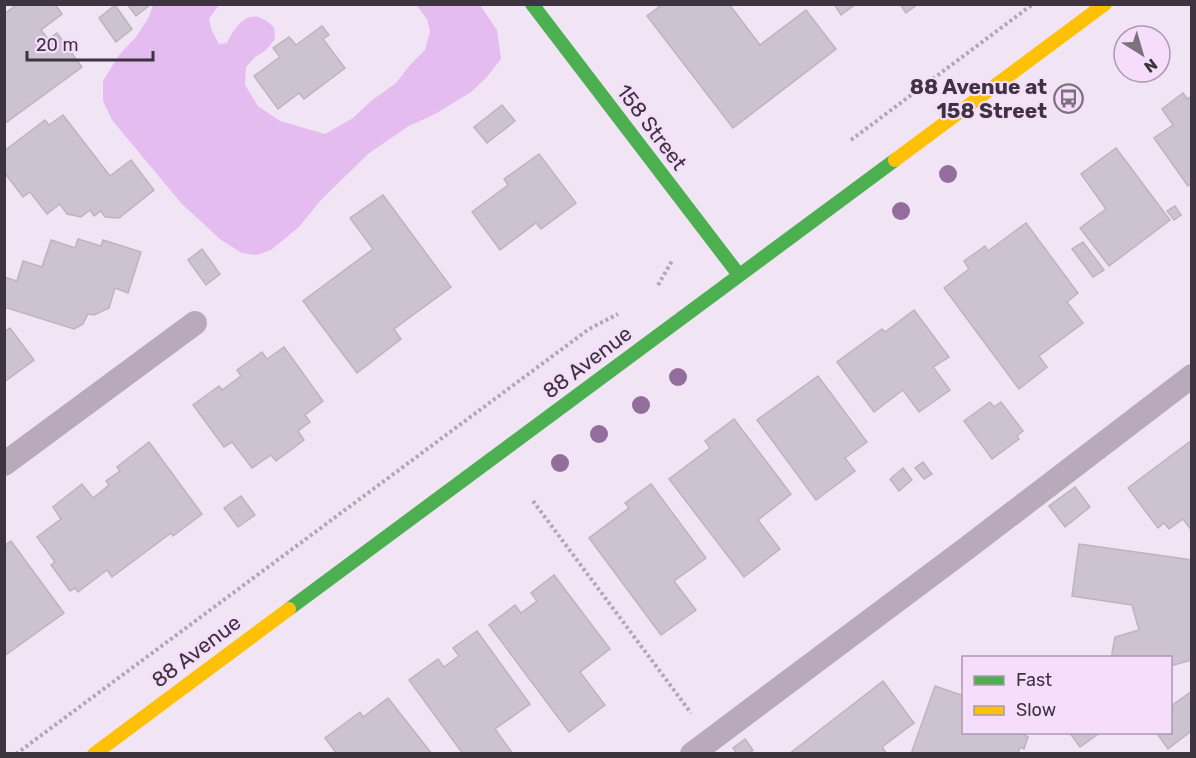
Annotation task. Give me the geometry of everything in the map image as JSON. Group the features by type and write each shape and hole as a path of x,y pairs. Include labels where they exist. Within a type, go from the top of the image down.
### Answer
{"main road":[{"name":"158 Street","path":"532,4 739,276"},
{"name":"88 Avenue","path":"94,753 1105,4"}],"lane":[{"path":"4,464 195,323"},
{"path":"692,753 967,548 1191,376"}],"path":[{"path":"851,140 1033,4"},
{"path":"657,286 672,261"},
{"path":"16,753 589,329 622,312"},
{"path":"533,501 694,717"}],"shaded area":[{"path":"153,5 219,5 209,19 219,44 227,43 245,19 255,17 268,22 274,27 275,39 246,67 245,85 258,106 280,121 325,134 353,118 371,101 396,83 425,50 430,31 427,19 416,5 480,5 497,30 501,59 471,92 437,113 407,127 368,154 320,201 299,227 271,250 256,255 242,253 221,240 181,203 112,120 103,101 103,81 119,55 136,37 149,17"}],"building":[{"path":"18,4 55,4 62,14 41,30 48,39 57,33 82,67 4,124 4,14"},
{"path":"127,4 151,4 136,16"},
{"path":"663,4 729,4 760,45 806,10 836,49 733,128 647,16"},
{"path":"834,4 856,4 841,15"},
{"path":"900,4 918,4 906,13"},
{"path":"115,5 132,29 116,42 99,18"},
{"path":"322,26 329,35 323,39 345,68 304,99 299,93 278,109 254,76 280,57 273,48 289,37 296,45"},
{"path":"1183,93 1187,99 1192,96 1192,183 1188,186 1154,138 1173,125 1162,109"},
{"path":"502,105 515,121 487,143 474,127"},
{"path":"63,115 110,176 131,160 154,190 119,218 105,217 101,211 94,216 90,210 81,217 67,214 60,204 47,214 30,192 23,197 4,172 4,151 45,120 49,125"},
{"path":"1116,148 1170,220 1109,266 1080,228 1106,209 1081,174"},
{"path":"539,154 576,203 541,229 536,223 500,250 472,212 508,185 504,179"},
{"path":"383,195 451,287 394,329 401,339 357,373 303,301 373,249 350,218"},
{"path":"1175,206 1181,215 1174,220 1167,211"},
{"path":"1026,223 1078,293 1067,302 1083,323 1039,356 1047,367 1019,389 944,288 969,269 964,261 985,246 988,251"},
{"path":"78,239 101,246 103,240 141,252 128,293 115,288 109,308 94,315 88,314 83,324 74,329 4,307 4,277 17,281 23,261 42,267 51,240 75,248"},
{"path":"1083,242 1104,270 1093,277 1072,249"},
{"path":"202,249 220,274 206,285 188,260"},
{"path":"914,310 949,357 933,367 950,390 919,412 903,390 874,412 837,362 882,329 885,332"},
{"path":"10,328 34,360 4,382 4,332"},
{"path":"284,347 323,401 305,415 310,422 298,431 304,440 276,461 271,455 252,468 232,442 224,447 193,405 219,386 222,390 241,376 237,370 262,352 267,359"},
{"path":"818,376 867,442 845,458 855,471 816,500 757,420"},
{"path":"990,402 994,407 1001,402 1023,431 1017,436 1019,439 992,459 964,421"},
{"path":"734,419 791,494 758,520 780,549 744,577 669,479 710,448 705,441"},
{"path":"1192,440 1192,531 1183,519 1169,529 1164,523 1158,528 1128,488"},
{"path":"149,442 202,514 173,536 171,533 112,577 107,570 78,592 75,588 70,591 51,565 55,562 37,537 61,519 53,507 82,484 93,498 109,485 106,481 120,471 117,467"},
{"path":"923,462 932,474 924,479 915,468"},
{"path":"903,468 912,480 899,491 890,479"},
{"path":"651,484 706,558 674,581 696,610 661,635 589,538 629,508 625,503"},
{"path":"1075,487 1090,507 1065,527 1049,506"},
{"path":"241,496 255,515 238,527 224,508"},
{"path":"11,541 64,613 4,656 4,546"},
{"path":"1079,544 1192,560 1192,660 1172,665 1172,656 1112,656 1115,637 1139,630 1132,605 1072,596"},
{"path":"554,575 610,649 580,672 605,705 569,732 489,625 515,605 521,613 537,601 531,593"},
{"path":"477,631 530,704 495,729 513,754 463,754 409,680 438,659 444,667 459,656 453,648"},
{"path":"883,681 914,723 882,747 887,754 789,754"},
{"path":"935,686 962,695 962,734 1024,734 1028,737 1024,749 1020,747 1018,754 911,754"},
{"path":"1192,691 1192,735 1190,732 1168,749 1157,734 1172,734 1172,706"},
{"path":"388,698 432,754 337,754 325,738 360,712 363,717"},
{"path":"1070,734 1098,734 1080,747"},
{"path":"745,739 753,750 748,754 737,754 733,748"}],"traffic: fast":[{"path":"532,4 739,275"},
{"path":"289,609 895,160"}],"traffic: slow":[{"path":"895,160 1105,4"},
{"path":"94,754 289,609"}],"place":[{"name":"88 Avenue at 158 Street","path":"1068,98"}]}
